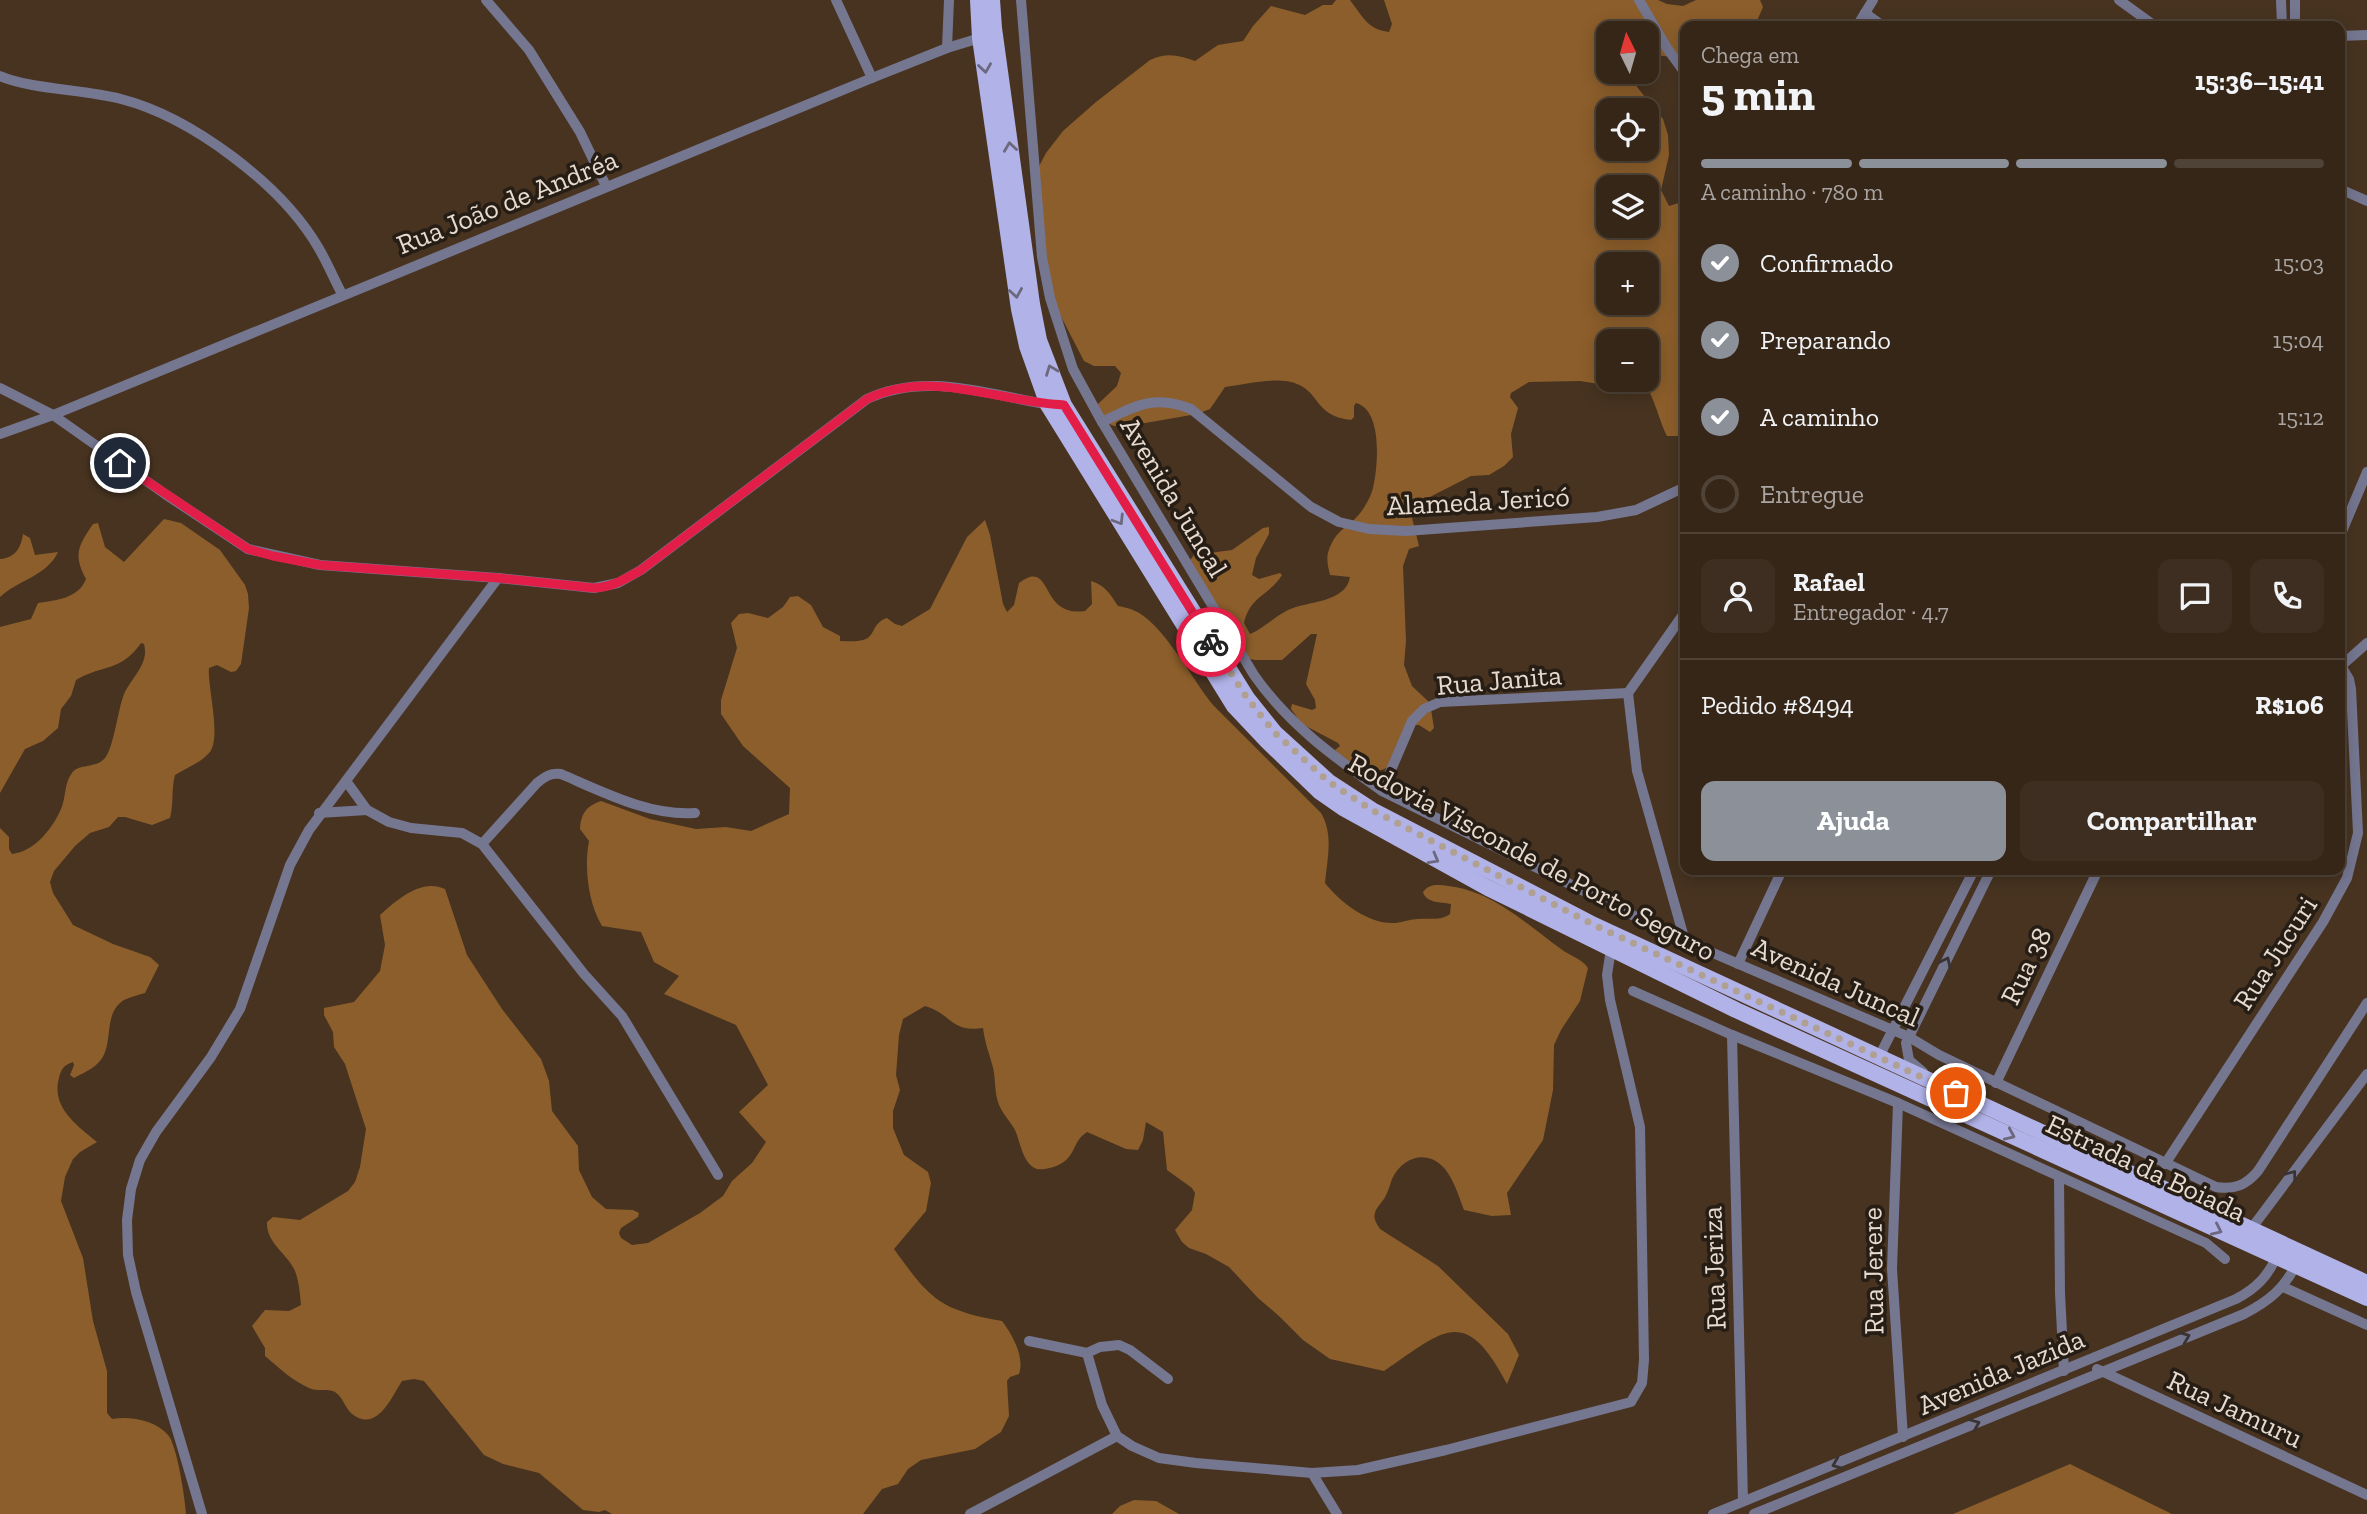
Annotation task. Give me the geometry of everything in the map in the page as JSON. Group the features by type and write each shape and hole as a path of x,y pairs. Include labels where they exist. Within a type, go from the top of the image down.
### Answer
{"main road":[{"name":"Rodovia Visconde de Porto Seguro","path":"978,0 980,37 1019,309 1027,346 1056,405 1234,706 1320,792 1343,808 1489,888 1736,1010 1903,1087"},
{"name":"Rodovia Visconde de Porto Seguro","path":"992,0 1032,304 1056,405 1247,698 1275,733 1329,782 1372,810 1594,925 1933,1082"},
{"path":"1881,1057 1884,1073 1903,1087"},
{"name":"Estrada da Boiada","path":"1933,1082 2251,1230 2279,1250"},
{"name":"Estrada da Boiada","path":"1903,1087 2091,1171 2279,1250 2367,1298"},
{"name":"Estrada da Boiada","path":"2298,1259 2367,1283"}],"street":[{"path":"486,0 529,50 580,132 606,186"},
{"path":"836,0 872,78"},
{"path":"947,48 948,0"},
{"name":"Avenida Juncal","path":"1021,0 1042,257 1050,298 1073,369 1102,422 1268,694 1314,742 1382,791 1685,941 1909,1037 1996,1083 2216,1187 2237,1188 2249,1182 2367,1003"},
{"path":"1639,0 1680,66"},
{"path":"1860,21 1874,0"},
{"path":"2119,0 2148,21"},
{"path":"2281,0 2282,21"},
{"path":"2295,0 2295,21"},
{"path":"1865,13 1876,21"},
{"path":"2345,36 2367,35"},
{"name":"Rua João de Andréa","path":"0,435 606,186 980,37"},
{"path":"0,76 132,103 169,118 218,148 262,180 294,214 318,246 342,294"},
{"path":"2362,194 2367,201"},
{"path":"0,388 53,415 164,495 248,549 320,565 594,588 618,583 641,570 867,399 885,390 905,386 947,386 1056,405"},
{"name":"Alameda Jericó","path":"1102,422 1135,406 1153,401 1174,402 1191,409 1311,507 1339,522 1369,530 1406,531 1597,517 1636,510 1680,489"},
{"path":"2345,524 2367,472"},
{"path":"202,1514 136,1292 128,1255 127,1220 131,1189 139,1160 156,1132 211,1057 240,1010 290,864 319,814 498,578"},
{"path":"1680,619 1628,693 1637,771 1685,941"},
{"path":"2345,662 2367,643"},
{"name":"Rua Jucuri","path":"2165,1164 2323,922 2347,878 2358,833 2351,689 2345,673"},
{"name":"Rua Janita","path":"1382,791 1412,721 1432,705 1440,702 1628,693"},
{"path":"482,844 537,783 554,773 654,811 695,813"},
{"path":"346,781 367,810 389,822 411,828 462,832 482,844 584,974 622,1016 718,1175"},
{"path":"319,814 367,810"},
{"path":"1738,964 1780,875"},
{"path":"1881,1057 1972,875"},
{"path":"1933,1082 1909,1060 1905,1049 1989,875"},
{"name":"Rua 38","path":"1996,1083 2096,875"},
{"path":"1087,1353 1102,1405 1117,1436 1132,1446 1159,1458 1312,1473 1358,1470 1631,1402 1642,1384 1644,1360 1640,1127 1610,1000 1608,975 1611,948"},
{"path":"1633,991 1898,1103 2206,1243 2225,1259"},
{"name":"Rua Jeriza","path":"1732,1035 1743,1501 1737,1508 1738,1514"},
{"path":"2251,1230 2367,1074"},
{"name":"Rua Jerere","path":"1898,1103 1892,1269 1902,1437 1913,1441 1908,1452"},
{"path":"2059,1177 2064,1371"},
{"name":"Avenida Jazida","path":"1713,1514 2236,1299 2255,1289 2269,1272 2279,1250"},
{"name":"Avenida Jazida","path":"1753,1514 2244,1314 2268,1301 2283,1287 2298,1259"},
{"path":"2283,1287 2367,1325"},
{"path":"1029,1340 1087,1353 1100,1347 1119,1345 1130,1350 1168,1379"},
{"name":"Rua Jamuru","path":"2085,1361 2101,1371 2367,1495"},
{"path":"970,1514 1117,1436"},
{"path":"1312,1473 1336,1514"},
{"name":"Rua Jeriza","path":"1743,1501 1752,1505 1753,1514"}],"shaded area":[{"path":"1336,0 1350,0 1370,25 1389,32 1392,24 1384,0 1658,0 1683,6 1696,0 1760,0 1763,7 1757,21 1680,21 1680,61 1659,55 1659,21 1596,21 1596,84 1636,84 1646,98 1596,98 1596,161 1659,161 1659,114 1668,135 1669,155 1661,190 1669,206 1680,203 1680,436 1667,436 1649,392 1659,392 1659,329 1596,329 1596,384 1580,381 1529,382 1511,393 1510,397 1518,408 1511,434 1513,457 1489,475 1471,476 1422,501 1412,518 1419,546 1409,549 1403,566 1406,641 1404,665 1412,686 1430,703 1434,728 1430,732 1414,725 1394,762 1377,771 1346,761 1335,750 1340,746 1338,743 1302,724 1291,709 1292,704 1312,710 1316,708 1315,700 1306,684 1317,634 1311,634 1282,660 1246,658 1188,563 1194,555 1232,550 1263,528 1269,527 1269,534 1256,558 1252,575 1259,579 1280,573 1282,575 1255,601 1247,614 1244,623 1250,634 1288,610 1325,600 1341,592 1350,577 1330,575 1329,548 1340,532 1361,512 1372,491 1377,440 1371,416 1365,408 1356,403 1351,420 1339,418 1324,409 1310,393 1297,384 1272,381 1225,387 1210,409 1197,414 1128,426 1114,426 1102,421 1098,404 1117,386 1121,373 1115,366 1094,366 1084,361 1054,303 1036,229 1037,170 1063,131 1096,102 1150,60 1172,55 1195,61 1218,45 1243,41 1271,6 1305,15 1323,5 1332,5"},
{"path":"164,519 181,523 220,550 245,585 249,608 241,664 236,671 231,672 217,665 209,668 214,726 212,747 201,760 175,775 170,818 152,825 118,817 109,827 90,833 75,846 54,871 50,882 53,893 73,925 113,944 150,957 159,965 145,993 124,1000 117,1006 110,1022 106,1049 97,1064 74,1078 70,1075 73,1062 61,1072 57,1088 62,1107 74,1122 97,1142 73,1159 65,1177 61,1201 83,1258 93,1321 107,1371 107,1413 112,1419 127,1418 149,1423 168,1435 177,1460 186,1514 0,1514 0,828 9,837 12,854 28,849 48,831 61,809 72,773 101,761 108,753 123,697 142,665 145,652 144,644 141,643 119,663 76,680 71,696 61,709 58,728 43,741 25,749 0,793 0,627 31,619 38,603 66,597 78,591 86,579 79,563 79,551 93,524 98,523 105,547 124,562"},
{"path":"985,520 1007,612 1014,605 1019,583 1030,577 1037,577 1043,582 1060,606 1070,611 1085,611 1092,604 1091,581 1104,588 1118,606 1133,610 1155,626 1213,705 1321,813 1329,838 1325,883 1347,905 1386,923 1439,918 1450,914 1451,904 1430,900 1423,892 1434,885 1464,889 1480,894 1508,910 1588,968 1580,1001 1554,1045 1553,1090 1543,1140 1507,1193 1511,1215 1492,1216 1464,1210 1454,1183 1445,1169 1424,1157 1409,1160 1397,1171 1375,1215 1380,1229 1438,1266 1508,1334 1519,1355 1507,1384 1478,1342 1465,1334 1452,1332 1438,1336 1384,1371 1330,1359 1303,1340 1229,1267 1182,1242 1175,1230 1192,1210 1195,1193 1167,1170 1163,1132 1146,1122 1138,1150 1126,1149 1087,1132 1063,1162 1045,1169 1032,1166 1024,1156 1015,1130 998,1102 983,1028 964,1028 925,1006 903,1019 896,1075 900,1090 893,1111 893,1128 904,1155 928,1172 931,1183 926,1211 894,1249 917,1280 938,1300 964,1312 1002,1321 1016,1346 1020,1367 1019,1374 1007,1381 1009,1416 1001,1432 975,1449 921,1460 908,1469 898,1484 882,1489 863,1514 612,1514 605,1510 583,1510 539,1473 503,1464 484,1455 424,1381 402,1381 382,1411 369,1419 361,1419 350,1412 335,1392 309,1388 281,1370 265,1356 265,1348 252,1326 265,1310 289,1311 301,1305 301,1301 295,1271 273,1242 267,1222 273,1217 300,1220 348,1191 355,1182 360,1167 366,1129 345,1064 334,1047 333,1032 324,1015 324,1008 354,1002 380,971 385,945 380,915 418,888 436,886 445,889 467,955 502,1009 541,1059 549,1081 552,1111 578,1146 579,1170 592,1197 606,1209 633,1210 639,1213 638,1217 621,1228 621,1238 632,1245 648,1243 700,1213 723,1196 732,1181 752,1163 766,1142 739,1112 768,1085 736,1025 664,994 679,976 654,962 641,932 602,926 590,896 587,873 589,841 580,829 582,819 588,808 601,801 650,819 696,829 726,827 751,831 789,814 790,788 743,746 721,714 721,700 737,648 731,623 739,614 748,613 768,618 783,607 790,597 798,596 811,605 823,627 840,636 840,641 867,638 878,623 887,618 902,626 930,609 967,537"},
{"path":"23,534 30,538 35,555 58,552 47,567 0,597 0,559 10,557 16,551"},
{"path":"2070,1464 2172,1514 1953,1514"},
{"path":"1134,1500 1156,1501 1179,1514 1112,1514 1120,1506"}],"way so far":[{"path":"1211,642 1247,698 1275,733 1329,782 1372,810 1594,925 1956,1093"}],"route":[{"path":"120,463 248,549 273,556 320,565 594,588 618,583 641,570 867,399 885,390 905,386 947,386 994,393 1048,405 1064,405 1211,642"}]}
